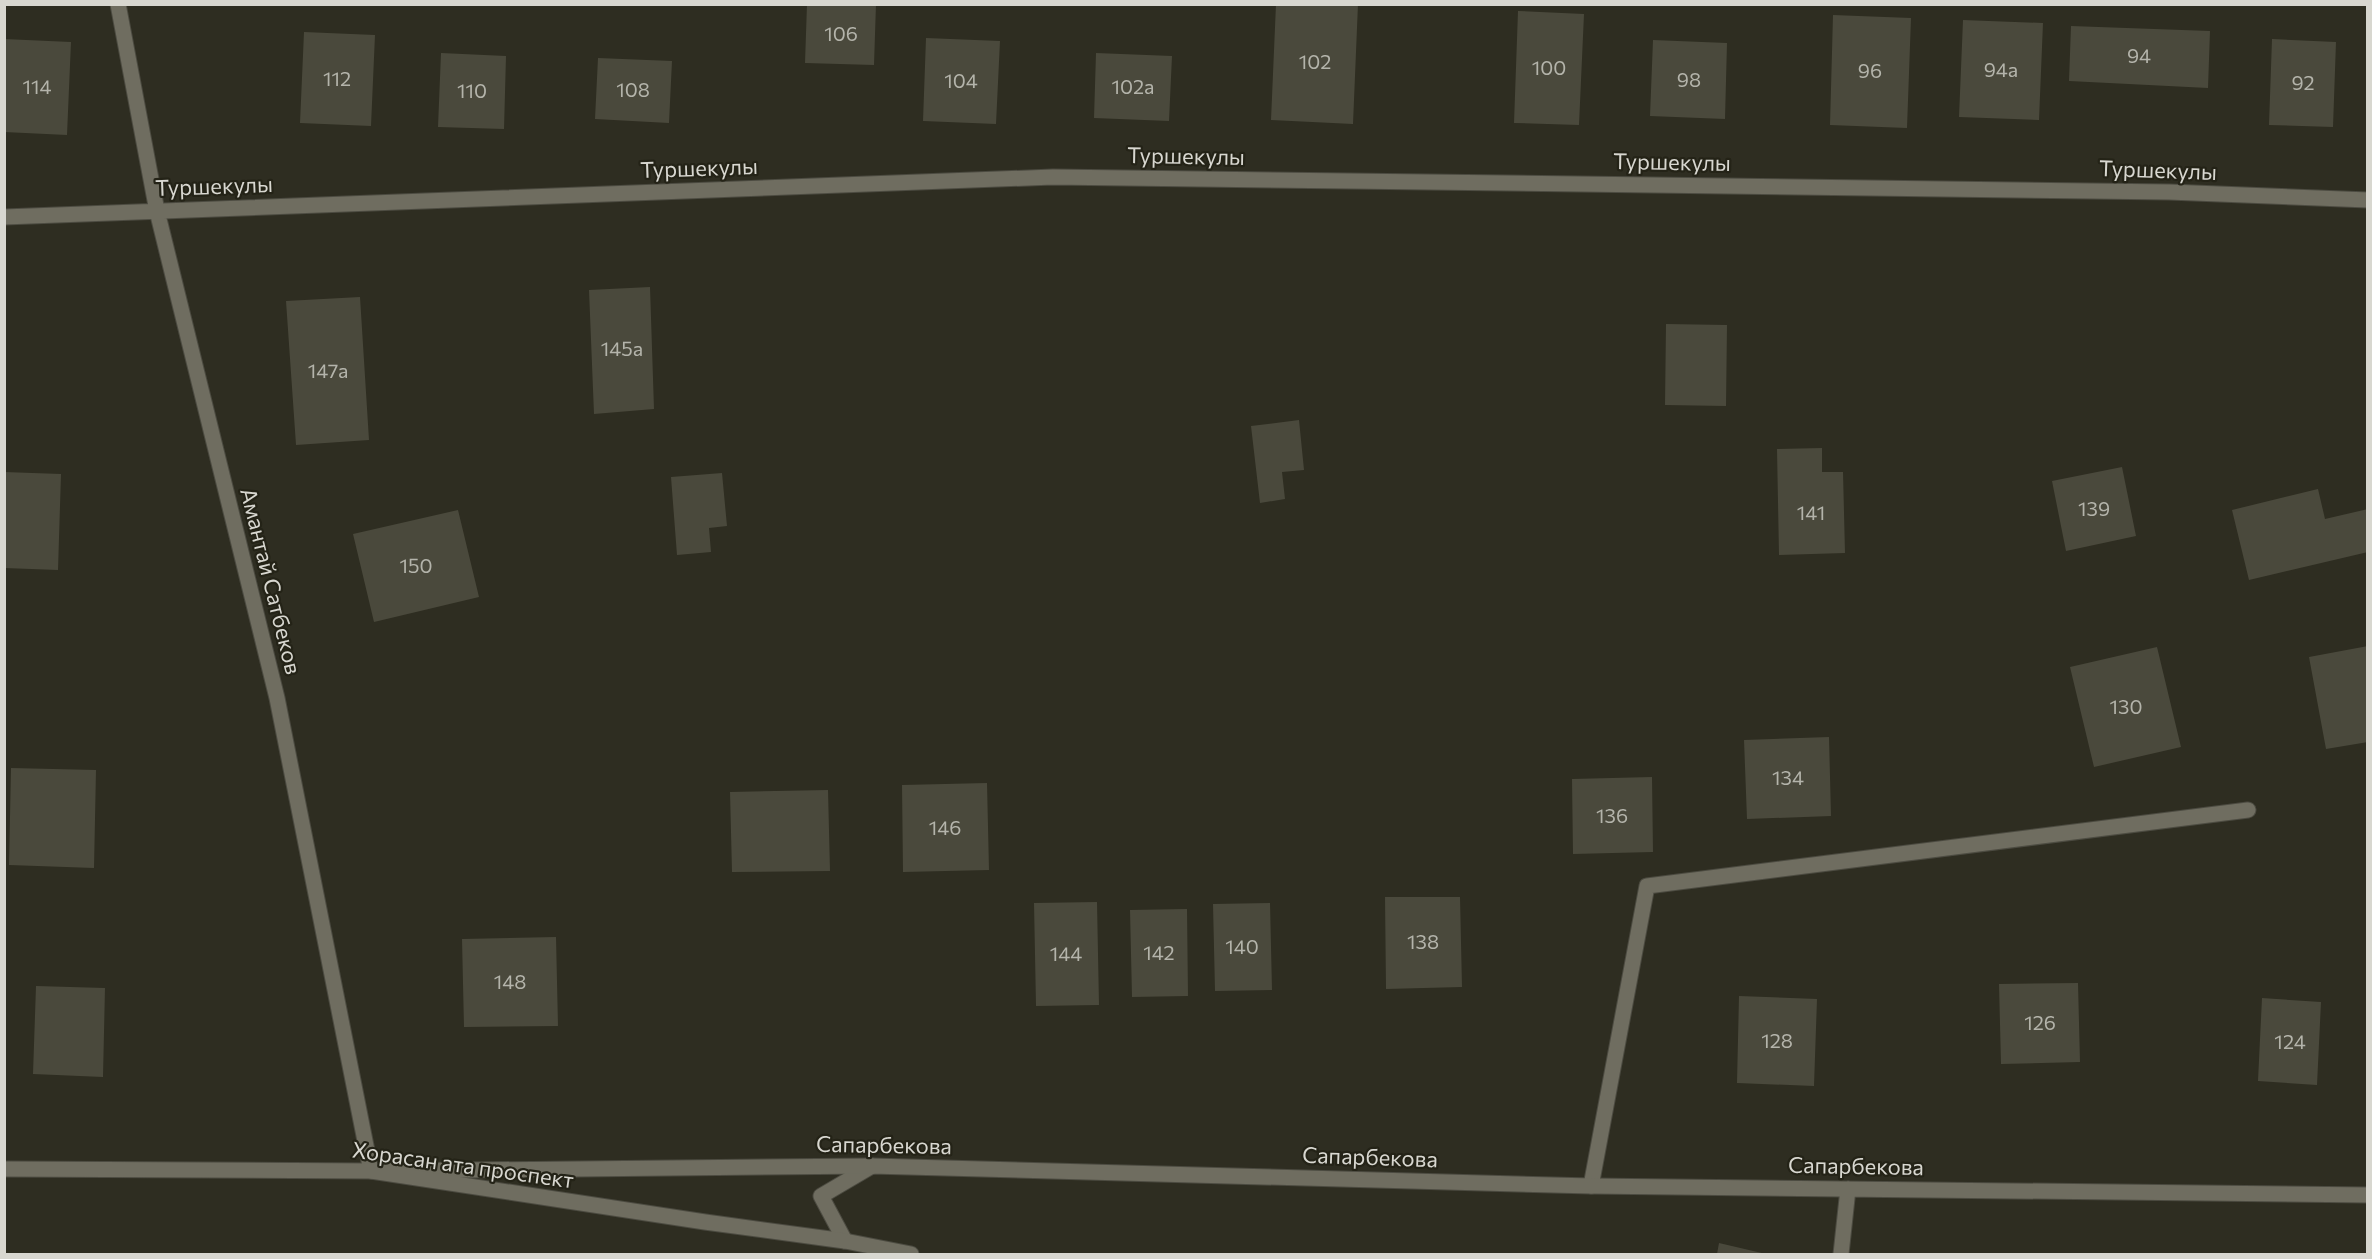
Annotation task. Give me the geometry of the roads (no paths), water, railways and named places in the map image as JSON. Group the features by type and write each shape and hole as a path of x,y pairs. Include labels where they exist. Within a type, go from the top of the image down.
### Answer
{"street":[{"name":"Амантай Сатбеков","path":"118,4 157,211 277,698 371,1171"},
{"name":"Туршекулы","path":"4,217 1053,177 2169,192 2367,200"},
{"path":"1591,1186 1647,886 2248,810"},
{"name":"Сапарбекова","path":"371,1171 872,1166 1591,1186 2367,1195"},
{"path":"845,1241 821,1196 872,1166"},
{"name":"Хорасан ата проспект","path":"5,1168 371,1171 845,1241 911,1254"},
{"path":"1841,1254 1848,1188"}]}
